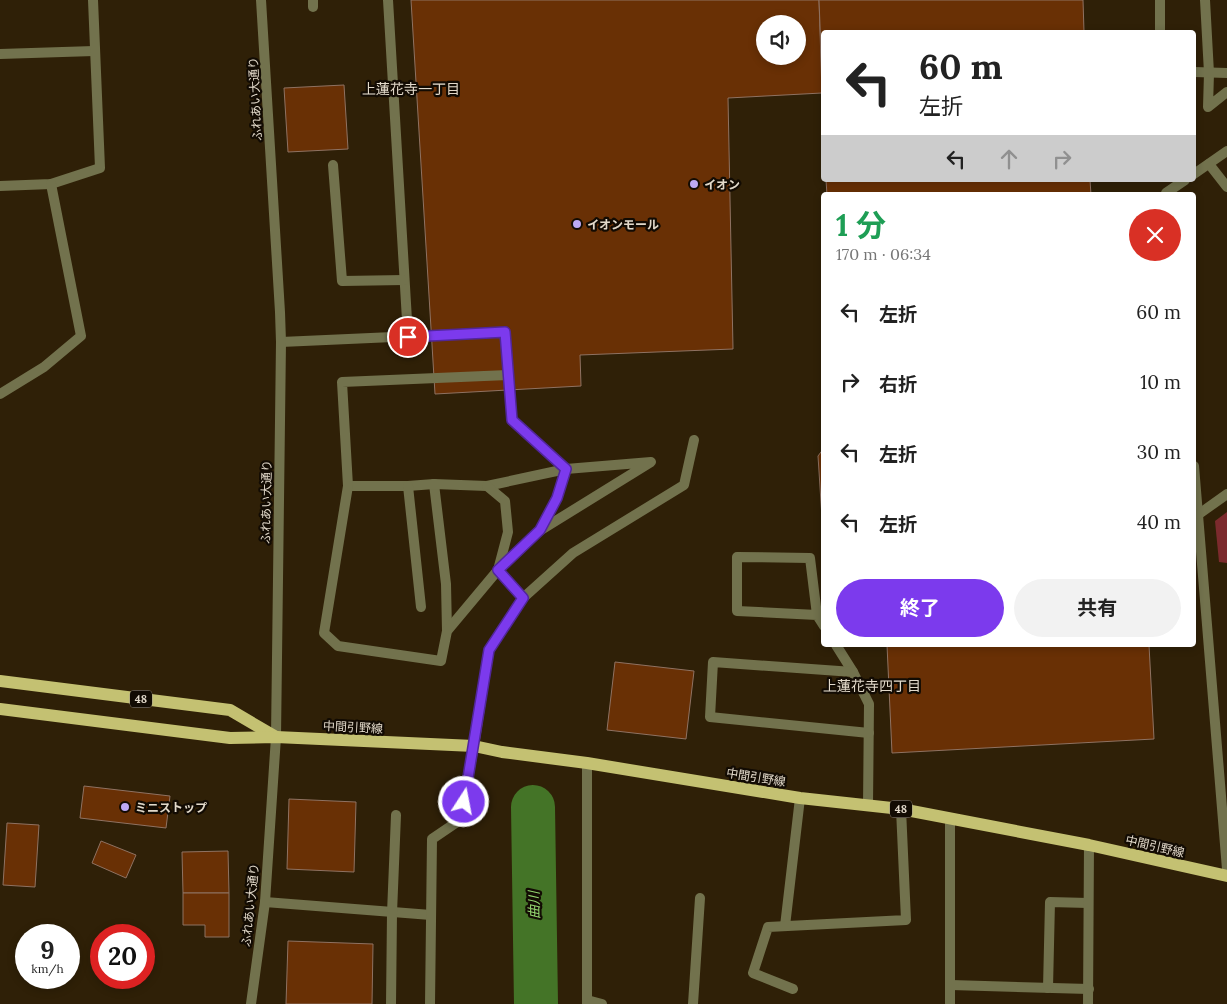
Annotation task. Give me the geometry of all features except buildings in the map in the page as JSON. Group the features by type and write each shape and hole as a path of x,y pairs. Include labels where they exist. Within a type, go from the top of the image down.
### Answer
{"main road":[{"name":"中間引野線","path":"0,681 230,710 276,737"},
{"name":"中間引野線","path":"0,710 230,738 276,737 474,746 502,752 587,762 800,798 901,809 1089,845 1227,876"}],"street":[{"path":"0,186 51,184 100,168 93,0"},
{"name":"ふれあい大通り","path":"251,1004 264,902 276,737 281,342 261,0"},
{"path":"388,0 408,337"},
{"path":"1160,0 1160,30"},
{"path":"1205,0 1209,72 1208,106 1227,92"},
{"path":"0,54 94,51"},
{"path":"1196,72 1227,73"},
{"path":"1196,173 1227,151"},
{"path":"1209,164 1227,187"},
{"path":"333,165 342,281 404,280"},
{"path":"1169,192 1182,182"},
{"path":"0,394 44,367 81,336 51,184"},
{"path":"281,342 505,332 512,420 566,469"},
{"path":"434,484 446,584 447,630 441,660 338,646 324,633 348,486 342,382 508,374"},
{"path":"430,1004 432,839 460,820 489,650 523,598 573,553 684,485 694,440"},
{"path":"348,486 434,484 487,486 566,469 651,462 540,530 498,570 447,630"},
{"path":"540,530 557,498 566,469"},
{"path":"1196,485 1227,869"},
{"path":"408,486 421,607"},
{"path":"487,486 506,501 508,532 498,570"},
{"path":"1199,514 1227,494"},
{"path":"817,615 737,611 737,557 810,558 817,615 821,621"},
{"path":"498,570 523,598"},
{"path":"837,647 853,672 869,704 868,806"},
{"path":"853,672 713,662 710,718 869,733"},
{"path":"587,762 587,1002 602,1004"},
{"path":"785,926 800,798"},
{"path":"793,989 753,972 768,927 906,920 901,809"},
{"path":"391,1004 396,815"},
{"path":"950,818 950,1004"},
{"path":"1088,1004 1089,845"},
{"path":"693,1004 700,898"},
{"path":"264,902 431,915"},
{"path":"1048,988 1050,902 1088,904"},
{"path":"950,985 1088,989"}],"shaded area":[{"path":"1227,512 1227,563 1219,562 1215,521"}],"waterway":[{"name":"曲川","path":"533,807 536,1004"}],"place":[{"name":"イオン","path":"694,184"},
{"name":"イオンモール","path":"577,224"},
{"name":"ミニストップ","path":"125,807"}],"district":[{"name":"上蓮花寺一丁目","path":"411,89"},
{"name":"上蓮花寺四丁目","path":"872,686"}],"route":[{"path":"408,337 505,332 512,420 566,469 557,498 540,530 498,570 523,598 489,650 464,802"}]}
